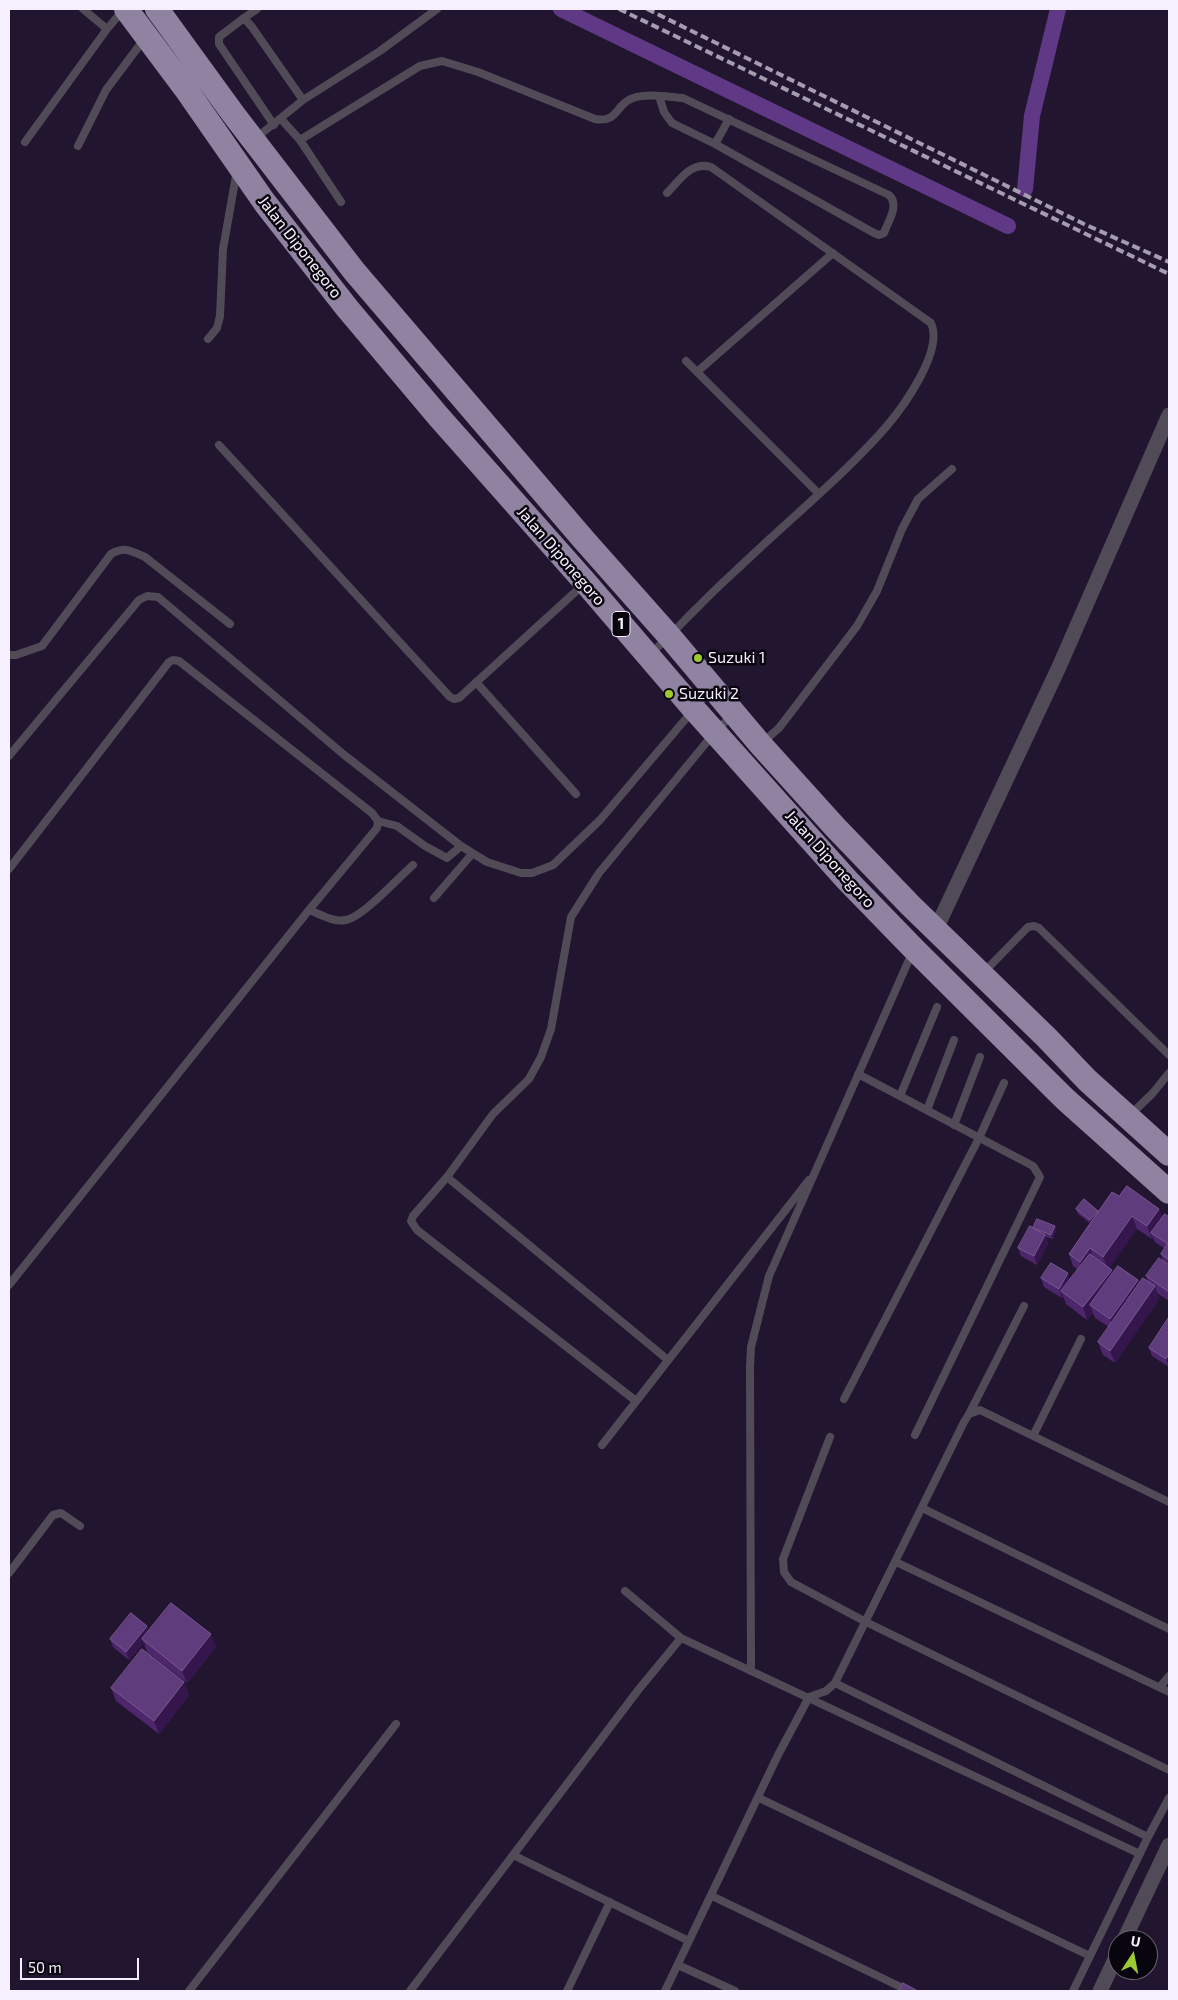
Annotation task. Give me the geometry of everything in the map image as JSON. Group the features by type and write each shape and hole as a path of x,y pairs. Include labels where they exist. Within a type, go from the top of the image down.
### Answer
{"highway":[{"name":"Jalan Diponegoro","path":"125,9 185,88 265,203 396,367 693,708 847,880 913,948 1065,1098 1169,1192"},
{"name":"Jalan Diponegoro","path":"157,9 323,232 382,306 584,540 670,636 760,744 835,827 936,930 1048,1038 1086,1080 1169,1154"},
{"path":"1065,1098 1086,1080"}],"street":[{"path":"936,930 1039,710 1169,415"},
{"path":"1129,1930 1169,1845"},
{"path":"1100,1991 1108,1974"}],"lane":[{"path":"83,9 107,28"},
{"path":"25,142 107,28 125,9"},
{"path":"257,9 219,37 219,44 274,124"},
{"path":"254,140 303,100 380,51 437,9"},
{"path":"244,18 303,100"},
{"path":"78,146 106,90 147,36"},
{"path":"300,140 402,76 431,62 442,61 478,72 595,119 605,121 611,119 627,101 643,96 659,96 683,98 889,195 895,205 884,233 879,235 874,233 715,144 672,123 664,112 659,96"},
{"path":"281,119 300,140 341,202"},
{"path":"715,144 728,119"},
{"path":"648,655 819,494 886,427 903,405 922,373 932,351 934,338 934,330 931,323 711,166 698,165 693,168 667,193"},
{"path":"208,339 217,328 220,316 223,249 238,166"},
{"path":"697,372 833,253"},
{"path":"686,361 819,494"},
{"path":"219,445 450,697 457,699 585,582"},
{"path":"760,744 780,728 857,626 877,591 902,530 918,499 952,469"},
{"path":"9,655 16,655 42,646 111,554 120,549 129,550 145,557 230,624"},
{"path":"9,756 139,600 147,596 158,597 336,748 461,846 487,862 522,873 532,873 553,865 600,820 643,772 693,708 713,688"},
{"path":"9,869 163,670 173,660 179,661 372,813 378,821 397,826 425,846 447,858 461,846"},
{"path":"476,682 576,794"},
{"path":"636,1401 416,1230 411,1221 413,1216 447,1178 493,1114 529,1079 541,1057 551,1029 571,917 599,873 715,732 734,713"},
{"path":"9,1285 309,910 377,828 378,821"},
{"path":"434,898 472,854"},
{"path":"309,910 336,920 347,920 362,912 413,865"},
{"path":"981,975 1028,927 1034,926 1039,928 1169,1055"},
{"path":"751,1670 749,1399 751,1347 769,1276 906,968 913,948"},
{"path":"900,1096 937,1007"},
{"path":"927,1110 954,1040"},
{"path":"954,1124 980,1057"},
{"path":"1129,1117 1152,1094 1169,1073"},
{"path":"858,1074 1033,1166 1040,1177 915,1435"},
{"path":"844,1399 979,1138 1004,1083"},
{"path":"602,1445 816,1171"},
{"path":"447,1178 668,1360"},
{"path":"665,1991 778,1755 809,1697 826,1691 835,1683 1024,1306"},
{"path":"1033,1436 1082,1339"},
{"path":"969,1414 980,1410 1169,1502"},
{"path":"830,1437 783,1558 784,1572 791,1582 866,1622 1169,1770"},
{"path":"922,1508 1169,1629"},
{"path":"9,1573 53,1515 61,1513 80,1526"},
{"path":"896,1562 1169,1692"},
{"path":"625,1591 681,1638 1140,1854"},
{"path":"410,1991 639,1689 681,1638"},
{"path":"1160,1687 1169,1676"},
{"path":"835,1683 1148,1837"},
{"path":"189,1991 396,1724"},
{"path":"759,1798 1090,1956"},
{"path":"1074,1991 1148,1837 1169,1798"},
{"path":"513,1855 689,1941"},
{"path":"712,1896 910,1991"},
{"path":"567,1991 610,1902"},
{"path":"678,1965 735,1991"}],"building":[{"path":"1127,1186 1159,1209 1147,1226 1132,1216 1103,1257 1090,1248 1080,1262 1069,1254 1112,1192 1119,1196"},
{"path":"1084,1199 1098,1211 1090,1220 1076,1209"},
{"path":"1165,1214 1169,1217 1168,1244 1151,1233"},
{"path":"1037,1219 1055,1226 1051,1235 1033,1228"},
{"path":"1030,1226 1045,1235 1034,1256 1018,1248"},
{"path":"1169,1242 1169,1260 1161,1254"},
{"path":"1090,1254 1112,1270 1083,1307 1061,1291"},
{"path":"1159,1258 1169,1265 1169,1292 1146,1276"},
{"path":"1051,1263 1068,1273 1059,1289 1041,1278"},
{"path":"1118,1266 1138,1280 1110,1319 1090,1305"},
{"path":"1143,1278 1155,1286 1110,1351 1098,1342"},
{"path":"1169,1317 1169,1354 1166,1359 1149,1348"},
{"path":"171,1603 211,1634 182,1671 142,1639"},
{"path":"131,1613 147,1626 126,1652 110,1639"},
{"path":"142,1649 184,1682 154,1721 111,1688"},
{"path":"903,1983 918,1991 899,1991"}],"waterway":[{"path":"561,9 1008,226"},
{"path":"1025,189 1032,116 1058,9"}],"railway":[{"path":"619,9 1169,274"},
{"path":"647,9 1084,224 1169,262"}],"place":[{"name":"Suzuki 1","path":"698,658"},
{"name":"Suzuki 2","path":"669,694"}]}
